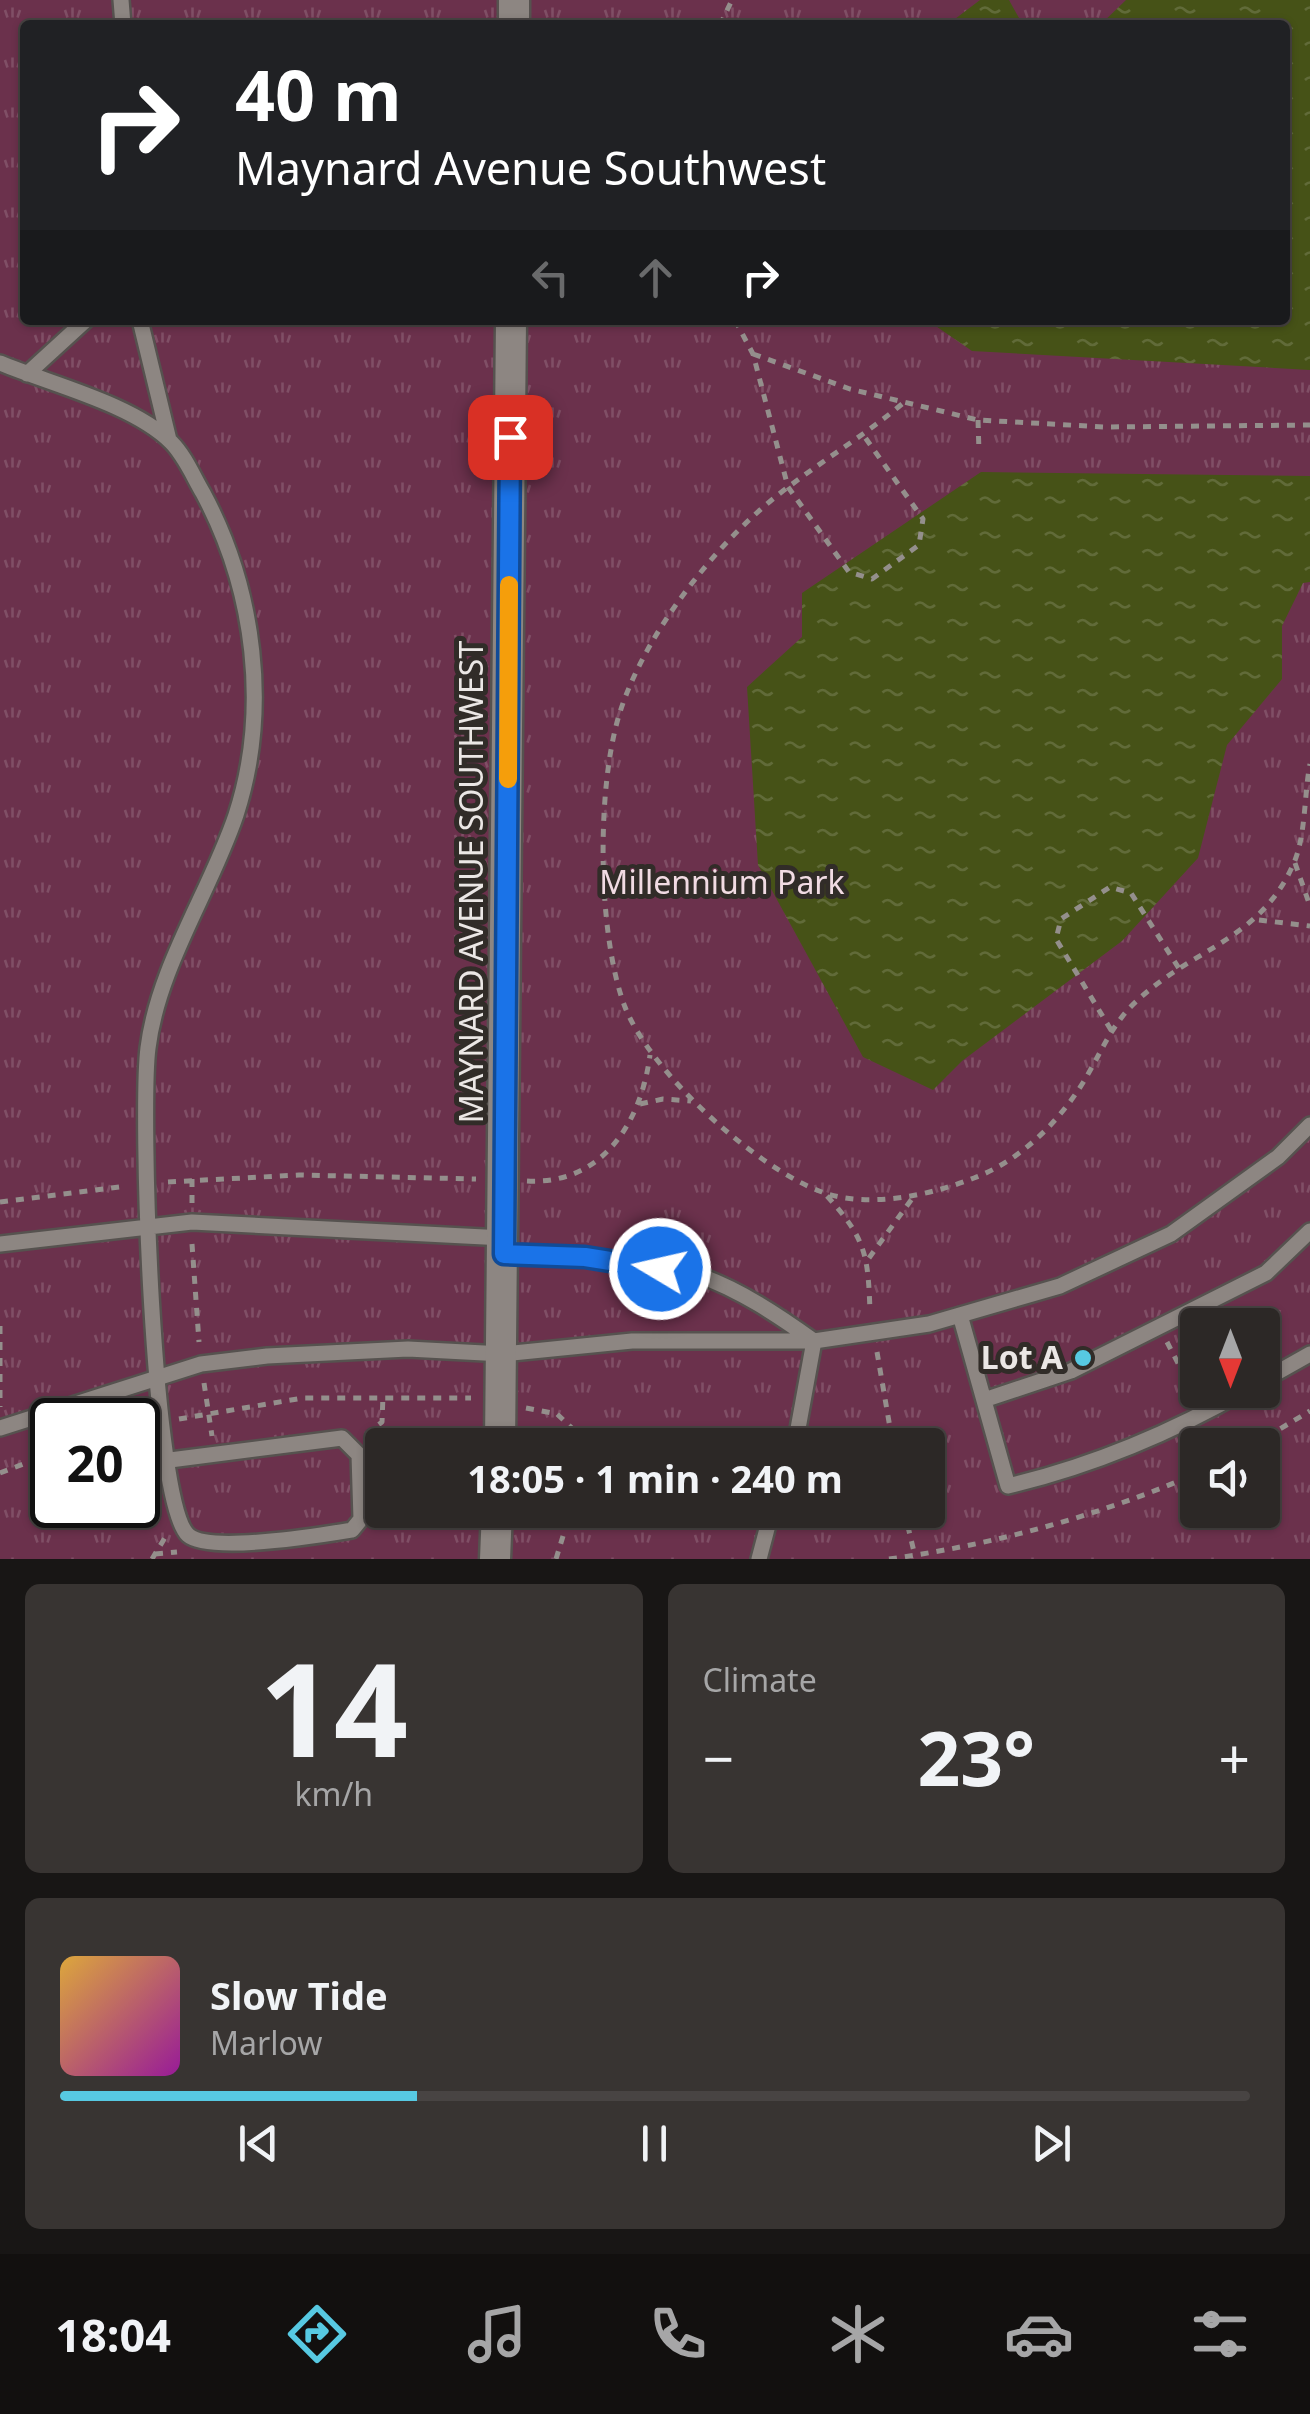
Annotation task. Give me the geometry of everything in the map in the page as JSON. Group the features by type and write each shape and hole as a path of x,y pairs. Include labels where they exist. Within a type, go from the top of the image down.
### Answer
{"street":[{"name":"MAYNARD AVENUE SOUTHWEST","path":"500,1428 511,325"},
{"path":"495,1559 496,1528"}],"lane":[{"path":"27,374 81,325"},
{"path":"141,325 169,440 219,524 243,598 254,676 251,756 236,812 160,999 148,1047 146,1224 157,1376 176,1510 188,1534 204,1542 352,1530 361,1520 359,1455 342,1438 170,1460"},
{"path":"0,364 123,412 169,440"},
{"path":"0,1428 201,1364 318,1351 408,1348 503,1354 632,1341 814,1341 874,1336 1060,1286 1171,1234 1278,1158 1310,1124"},
{"path":"0,1244 146,1224 192,1222 504,1246 698,1275 778,1315 814,1341"},
{"path":"984,1400 1071,1371 1266,1273 1310,1231"},
{"path":"960,1315 1008,1486 1070,1471 1214,1408"},
{"path":"798,1428 814,1341"},
{"path":"1280,1371 1310,1354"},
{"path":"759,1559 767,1528"}],"path":[{"path":"738,325 753,354 788,486 850,572 872,580 919,545 923,520 864,436"},
{"path":"753,354 902,404 932,406 978,420 1104,427 1310,425"},
{"path":"902,404 864,436 788,486 724,546 666,618 620,710 602,813 608,922 624,1006 650,1056 694,1102 777,1171 825,1194 874,1199 914,1195 977,1177 1048,1131 1085,1080 1111,1030 1140,998 1259,920 1295,863 1310,764"},
{"path":"978,420 979,452"},
{"path":"1295,863 1310,906"},
{"path":"1111,1030 1056,939 1062,919 1110,887 1131,893 1180,970"},
{"path":"1259,920 1310,926"},
{"path":"0,1202 192,1179 299,1174 548,1182 578,1174 602,1160 640,1104 650,1056"},
{"path":"640,1104 662,1099 694,1102"},
{"path":"192,1179 201,1364 214,1454"},
{"path":"825,1194 854,1226 869,1258 914,1195"},
{"path":"0,1326 0,1407"},
{"path":"1159,1326 1212,1428"},
{"path":"351,1444 382,1422 383,1395"},
{"path":"164,1422 303,1398 458,1395 557,1414 572,1428"},
{"path":"1280,1429 1310,1411"},
{"path":"0,1473 30,1461"},
{"path":"890,1559 1028,1534 1126,1504 1180,1481"},
{"path":"556,1559 565,1528"},
{"path":"908,1528 915,1557"}],"green space":[{"name":"Millennium Park","path":"0,0 1310,0 1310,1559 0,1559"}],"water":[{"path":"980,0 1009,0 1019,18 1016,20 954,20"},
{"path":"1126,0 1310,0 1310,370 972,351 934,325 1290,325 1290,20 1105,20"},
{"path":"981,472 1310,476 1310,582 1303,583 1282,626 1282,679 1227,745 1198,858 1122,941 962,1061 933,1090 863,1057 758,865 747,687 802,637 802,593"}],"slow traffic":[{"path":"508,779 509,585"}],"place":[{"name":"Lot A","path":"1083,1358"}],"route":[{"path":"510,437 504,1254 585,1257 660,1269"}]}
